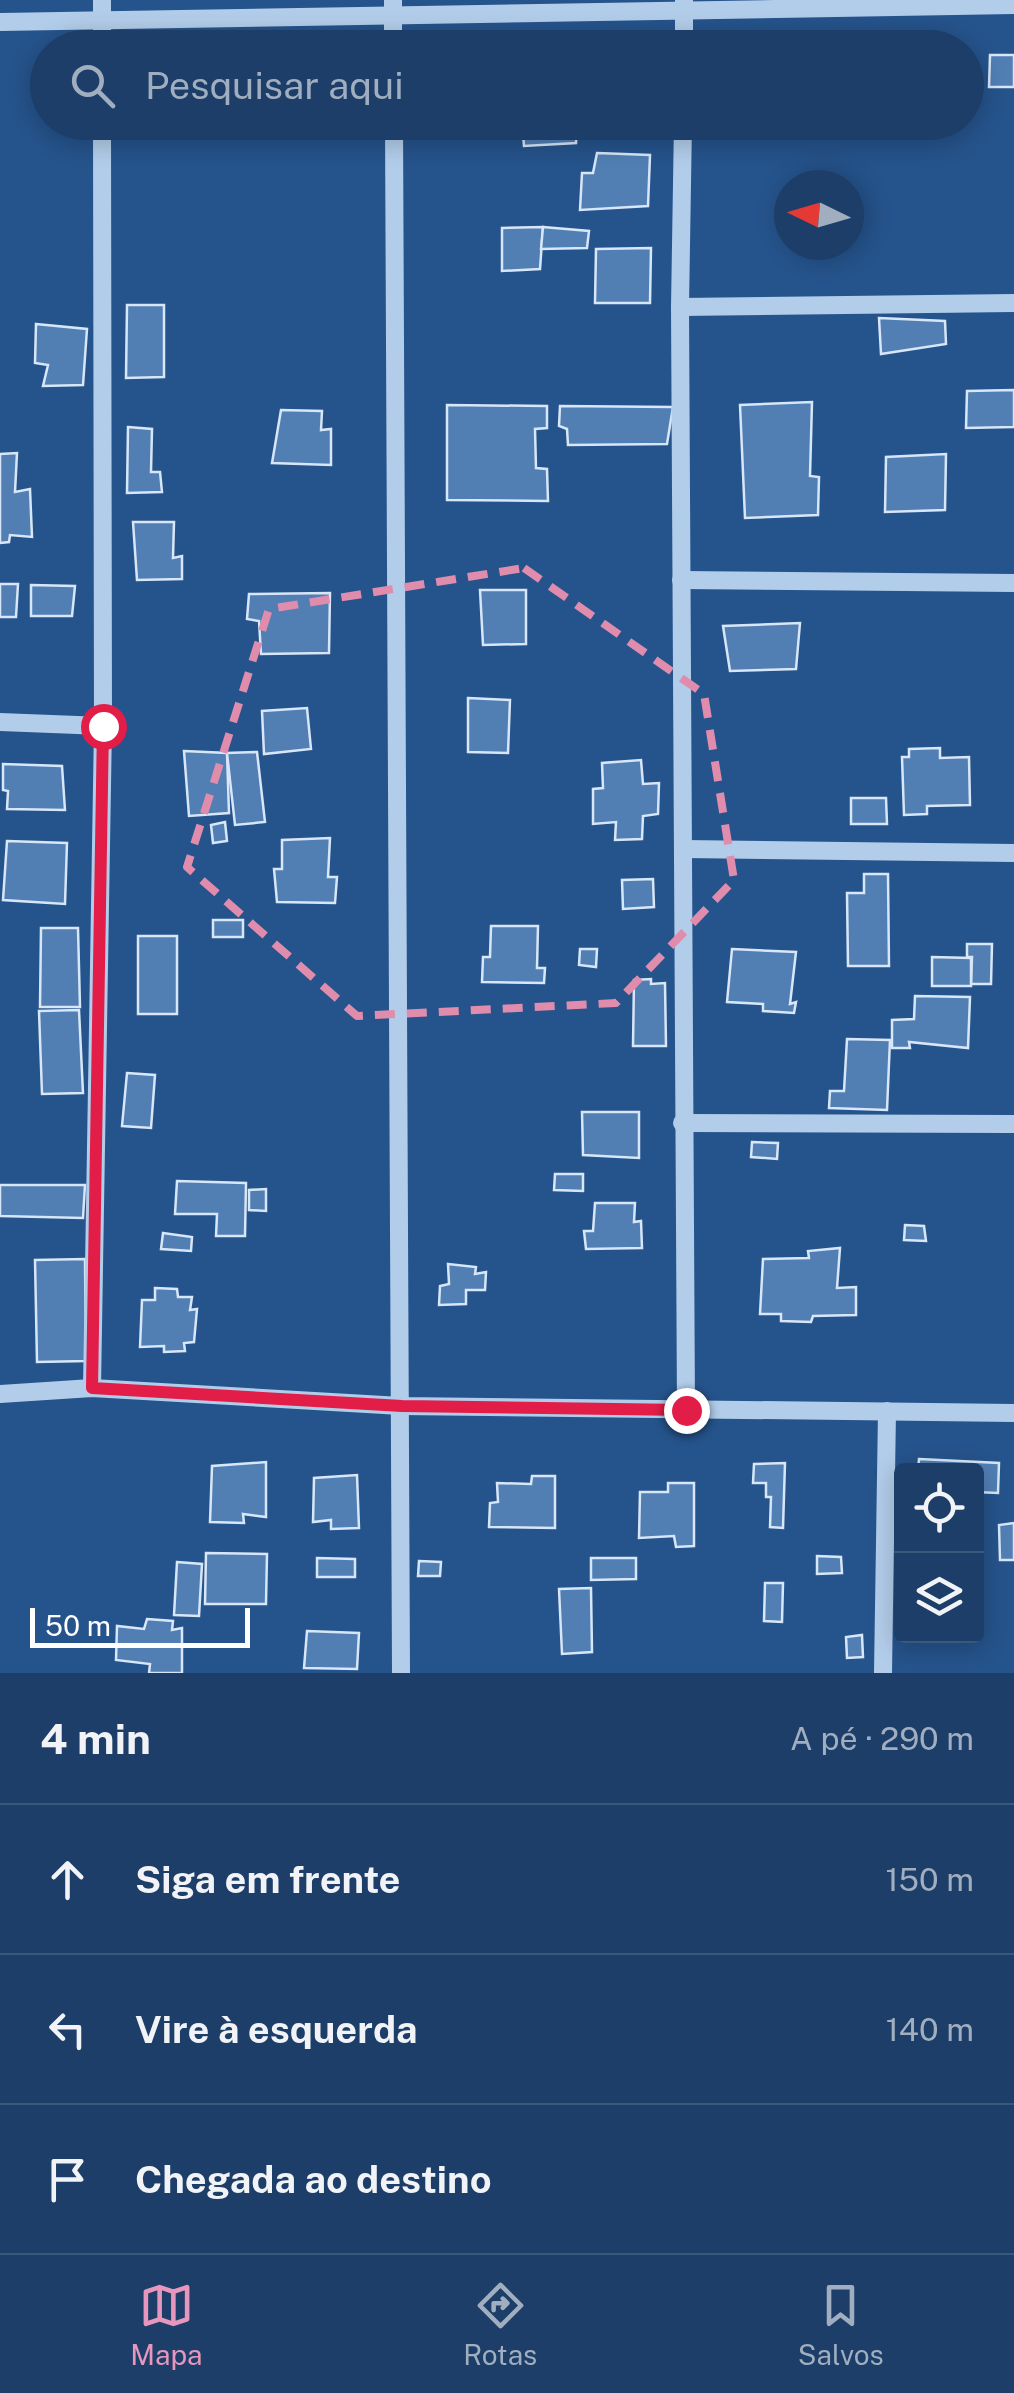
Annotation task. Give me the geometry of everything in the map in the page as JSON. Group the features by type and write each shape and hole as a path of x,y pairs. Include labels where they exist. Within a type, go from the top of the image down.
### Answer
{"street":[{"path":"0,22 102,10 946,2 1014,5"},
{"path":"92,1388 103,726 102,140"},
{"path":"394,140 402,1406 400,1673"},
{"path":"683,140 682,1123 686,1410"},
{"path":"680,307 1014,303"},
{"path":"681,580 1014,583"},
{"path":"0,722 103,726"},
{"path":"683,849 1014,853"},
{"path":"682,1123 1014,1124"},
{"path":"0,1394 92,1388 402,1406 1014,1413"},
{"path":"883,1673 887,1411"}],"highlighted area":[{"path":"524,568 704,694 734,880 616,1003 357,1016 187,867 269,609"}],"building":[{"path":"990,55 1014,55 1014,87 989,87"},
{"path":"524,140 576,140 576,143 524,146"},
{"path":"597,153 650,155 648,206 580,210 582,173 593,173"},
{"path":"543,227 540,269 502,271 502,228"},
{"path":"543,227 589,231 587,248 541,249"},
{"path":"651,248 650,303 595,303 596,249"},
{"path":"127,305 164,305 164,377 126,378"},
{"path":"879,318 945,321 946,344 881,354"},
{"path":"36,324 87,329 83,385 43,386 48,365 35,363"},
{"path":"1014,390 1014,427 966,428 967,391"},
{"path":"812,402 810,476 819,477 818,515 745,518 740,405"},
{"path":"447,405 547,406 547,428 535,429 536,468 547,469 548,501 447,500"},
{"path":"560,406 673,407 667,444 568,445 567,429 559,426"},
{"path":"281,410 322,411 321,430 331,429 331,465 272,463"},
{"path":"128,427 152,429 151,472 160,472 162,492 127,493"},
{"path":"17,453 15,492 30,489 32,537 10,535 9,542 0,543 0,454"},
{"path":"946,454 945,510 885,512 886,457"},
{"path":"133,522 174,522 173,558 182,556 182,579 137,580"},
{"path":"0,584 18,584 16,617 0,617"},
{"path":"31,585 75,586 72,616 31,616"},
{"path":"480,590 526,590 526,644 483,645"},
{"path":"330,593 329,653 261,654 259,621 247,619 249,594"},
{"path":"800,623 796,669 730,671 723,626"},
{"path":"468,698 510,700 508,753 468,752"},
{"path":"307,708 311,749 264,754 262,711"},
{"path":"940,748 940,758 969,757 970,805 927,806 927,814 904,815 902,757 909,757 909,749"},
{"path":"184,751 227,753 229,813 189,816"},
{"path":"257,752 265,822 235,825 227,753"},
{"path":"641,760 643,784 659,783 658,814 643,816 642,839 615,840 616,822 593,824 593,789 603,788 602,763"},
{"path":"3,764 62,766 65,810 7,809"},
{"path":"851,798 886,798 887,824 851,824"},
{"path":"225,822 227,841 213,843 211,825"},
{"path":"330,838 328,877 337,877 335,903 277,902 274,869 282,869 282,840"},
{"path":"7,841 67,843 65,904 3,900"},
{"path":"864,874 888,874 889,966 848,966 847,893 864,893"},
{"path":"653,879 654,907 623,909 622,880"},
{"path":"213,920 243,920 243,937 213,937"},
{"path":"491,926 538,926 537,968 545,968 544,983 482,982 483,957 490,957"},
{"path":"41,928 78,928 80,1007 40,1007"},
{"path":"138,936 177,936 177,1014 138,1014"},
{"path":"967,944 992,944 991,984 971,984 972,957 967,957"},
{"path":"580,949 597,949 596,967 579,965"},
{"path":"732,949 796,952 790,1004 796,1002 794,1013 763,1011 763,1004 727,1002"},
{"path":"932,957 971,958 971,986 932,986"},
{"path":"651,979 651,984 665,983 666,1046 633,1046 634,980"},
{"path":"915,996 970,997 968,1048 909,1042 910,1048 892,1048 892,1020 914,1019"},
{"path":"79,1010 83,1093 42,1094 39,1011"},
{"path":"847,1039 890,1040 887,1110 829,1108 830,1091 844,1091"},
{"path":"127,1073 155,1075 151,1128 122,1126"},
{"path":"582,1112 639,1112 639,1158 583,1155"},
{"path":"752,1142 778,1143 777,1159 751,1157"},
{"path":"555,1174 583,1174 583,1191 554,1190"},
{"path":"177,1181 246,1183 245,1236 216,1236 217,1214 175,1214"},
{"path":"0,1185 85,1185 83,1218 0,1216"},
{"path":"266,1189 266,1211 249,1210 249,1190"},
{"path":"595,1203 635,1203 634,1222 641,1221 642,1248 586,1249 584,1231 593,1231"},
{"path":"905,1225 924,1226 926,1241 904,1240"},
{"path":"163,1233 192,1237 191,1251 161,1249"},
{"path":"840,1248 837,1288 856,1287 856,1315 813,1316 811,1322 781,1321 781,1314 760,1314 763,1259 809,1258 808,1251"},
{"path":"85,1259 86,1361 37,1362 35,1260"},
{"path":"448,1264 476,1267 475,1274 486,1272 485,1290 466,1290 466,1304 439,1305 440,1286 449,1284"},
{"path":"155,1288 177,1289 178,1297 192,1297 190,1310 197,1309 194,1342 184,1343 185,1351 164,1352 164,1346 140,1347 142,1300 155,1300"},
{"path":"919,1459 999,1463 998,1493 984,1492 984,1463 919,1463"},
{"path":"266,1462 266,1517 243,1514 244,1523 210,1522 212,1466"},
{"path":"785,1463 783,1528 770,1527 771,1497 766,1497 766,1483 753,1483 754,1464"},
{"path":"357,1475 359,1528 331,1529 331,1520 313,1522 314,1478"},
{"path":"532,1476 555,1476 555,1528 489,1527 490,1503 498,1502 497,1483 531,1484"},
{"path":"668,1483 694,1483 694,1546 676,1547 674,1536 639,1538 640,1492 668,1492"},
{"path":"1014,1523 1014,1560 1000,1560 999,1525"},
{"path":"206,1553 267,1554 266,1604 205,1604"},
{"path":"817,1556 841,1557 842,1573 817,1574"},
{"path":"317,1558 355,1559 355,1577 317,1577"},
{"path":"591,1558 636,1558 636,1579 591,1580"},
{"path":"419,1561 441,1562 440,1576 418,1576"},
{"path":"177,1562 202,1564 199,1616 174,1615"},
{"path":"765,1583 783,1583 782,1622 764,1621"},
{"path":"591,1588 592,1652 562,1654 559,1589"},
{"path":"147,1619 173,1621 172,1630 182,1628 182,1673 149,1673 150,1664 116,1660 117,1626 144,1629"},
{"path":"307,1631 359,1633 357,1669 304,1668"},
{"path":"862,1635 863,1657 847,1658 846,1637"}],"route":[{"path":"103,726 92,1388 402,1406 686,1410"}]}
